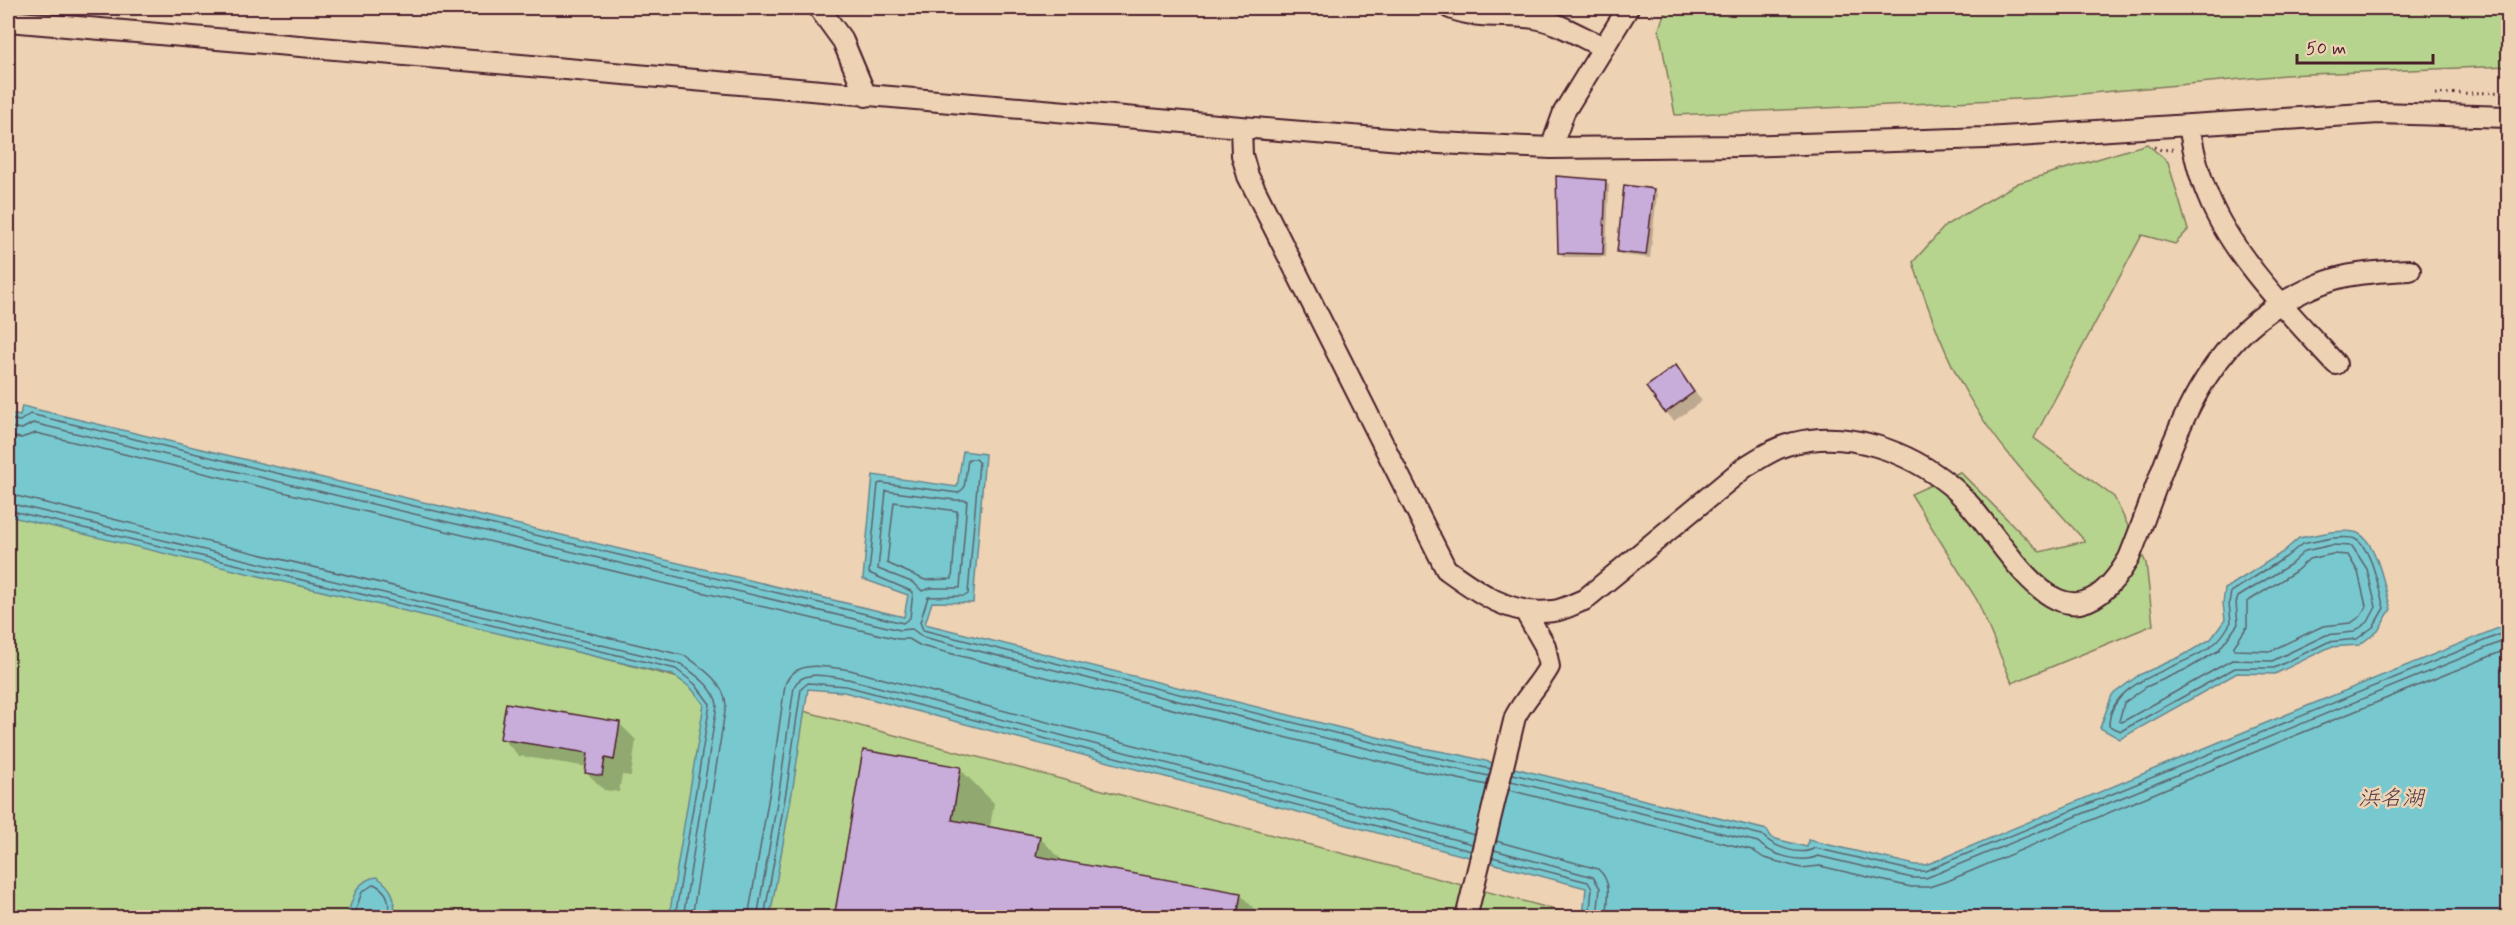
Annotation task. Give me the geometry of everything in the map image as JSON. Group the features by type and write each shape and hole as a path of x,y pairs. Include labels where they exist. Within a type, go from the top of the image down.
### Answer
{"street":[{"path":"20,8 31,24"},
{"path":"819,8 843,41 866,96"},
{"path":"1450,8 1468,14 1536,18 1567,29 1603,48"},
{"path":"1551,148 1564,112 1628,8"},
{"path":"8,21 1241,127 1438,143 1551,148 1741,146 1986,138 2379,113 2508,117"},
{"path":"2188,125 2196,162 2208,198 2225,229 2281,304 2336,364"},
{"path":"1241,127 1242,155 1248,176 1350,374 1446,569 1479,593 1501,604 1525,611 1555,611 1584,600 1745,467 1767,454 1793,443 1844,440 1869,443 1884,448 1952,486 2026,576 2044,592 2061,601 2077,605 2086,602 2105,591 2129,558 2179,427 2205,378 2246,329 2259,317 2306,289 2342,277 2409,270"},
{"path":"1466,918 1515,717 1525,697 1540,684 1550,667 1545,646 1525,611"}],"path":[{"path":"2428,95 2508,92"}],"green space":[{"path":"1666,8 2508,8 2508,66 2285,75 2038,98 1675,115 1659,29"},
{"path":"2147,144 2168,162 2188,230 2175,244 2142,235 2034,438 2114,497 2146,563 2153,625 2012,683 1977,600 1911,494 1960,472 2040,552 2085,541 2022,470 1979,414 1943,346 1913,262 1946,225 2018,183"},
{"path":"8,508 622,663 1564,912 1563,918 8,917"}],"water":[{"name":"浜名湖","path":"22,406 904,617 908,595 863,579 873,475 957,487 963,451 985,454 973,603 932,602 925,624 1417,747 1461,755 1767,830 1772,838 1807,847 1808,840 1915,865 1925,865 1941,859 2508,624 2508,917 1583,917 1586,888 844,692 808,689 770,917 669,917 704,704 691,688 673,675 8,516 8,413 20,416"},
{"path":"2331,532 2354,532 2369,543 2374,553 2391,609 2378,631 2359,645 2330,647 2275,674 2237,673 2120,739 2100,728 2112,695 2139,675 2182,656 2211,639 2225,620 2223,603 2225,589 2283,552 2299,538"},
{"path":"377,877 392,894 395,917 347,917 356,891 364,882"}],"building":[{"path":"1556,176 1606,180 1603,254 1558,253"},
{"path":"1624,185 1654,189 1646,255 1617,252"},
{"path":"1676,365 1694,392 1665,413 1646,387"},
{"path":"506,703 620,722 614,760 605,758 602,776 585,773 588,753 500,739"},
{"path":"863,750 961,767 952,820 1040,836 1036,856 1241,893 1237,918 928,918 898,911 897,918 834,918"}]}
